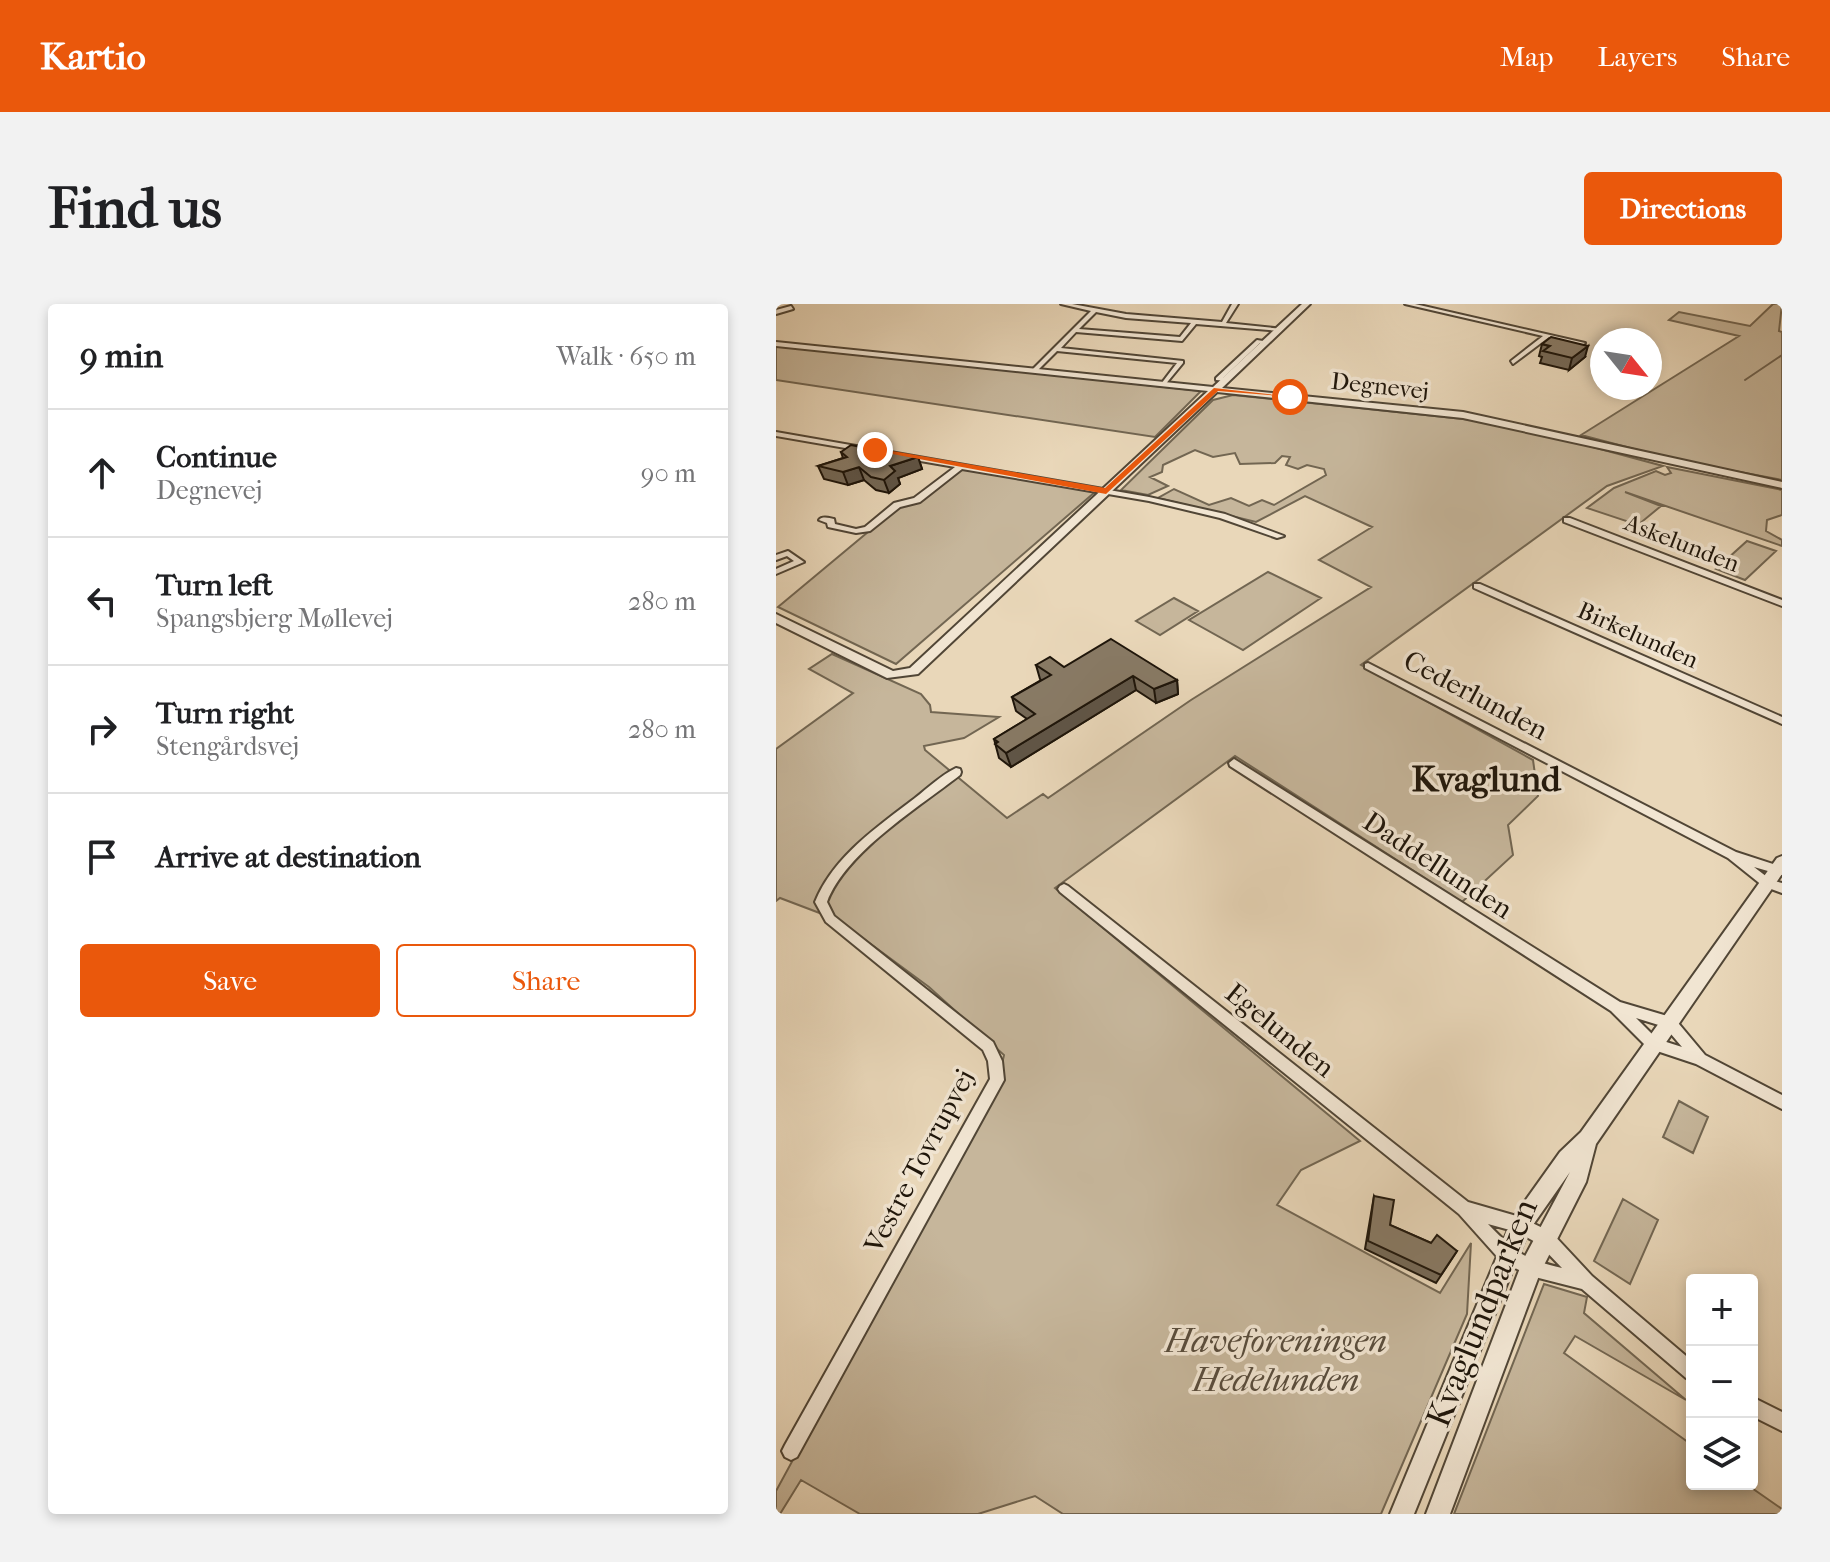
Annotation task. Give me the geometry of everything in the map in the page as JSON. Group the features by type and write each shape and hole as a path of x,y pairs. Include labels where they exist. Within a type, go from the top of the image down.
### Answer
{"street":[{"path":"1064,304 1106,313 1277,326"},
{"path":"1106,313 1124,304"},
{"path":"1224,322 1235,304"},
{"path":"776,618 891,675 903,676 914,671 1217,389 1266,342 1277,326 1306,304"},
{"path":"1408,304 1582,343"},
{"path":"776,312 791,308"},
{"path":"1035,370 1094,311"},
{"path":"1074,330 1182,339 1195,321"},
{"path":"1513,362 1548,335"},
{"name":"Degnevej","path":"776,344 1498,421 1670,463 1782,485"},
{"path":"1056,349 1181,362 1164,384"},
{"path":"776,434 1106,491 1210,513 1280,536"},
{"path":"823,520 856,531 867,529 897,505 917,500 962,465"},
{"path":"884,500 897,505"},
{"name":"Askelunden","path":"1567,520 1782,603"},
{"path":"776,558 788,553 800,562 776,572"},
{"name":"Birkelunden","path":"1477,586 1782,721"},
{"name":"Cederlunden","path":"1368,666 1732,855 1774,886"},
{"name":"Daddellunden","path":"1234,763 1616,1007 1653,1044"},
{"name":"Vestre Tovrupvej","path":"791,1451 997,1080 995,1061 988,1046 830,919 821,902 827,883 843,864 956,772"},
{"name":"Cederlunden","path":"1732,855 1781,867"},
{"name":"Kvaglundparken","path":"1402,1514 1520,1225 1567,1159 1588,1139 1669,1022 1774,886 1781,867"},
{"name":"Egelunden","path":"1064,889 1464,1209 1507,1255 1531,1268 1586,1282"},
{"name":"Daddellunden","path":"1616,1007 1669,1022"},
{"path":"1669,1022 1700,1059"},
{"path":"1653,1044 1700,1059 1782,1102"},
{"name":"Kvaglundparken","path":"1438,1514 1531,1268 1579,1175 1588,1139"},
{"name":"Egelunden","path":"1464,1209 1520,1225 1545,1238 1586,1282 1686,1367"},
{"path":"1758,1409 1782,1422"}],"green space":[{"path":"1773,304 1782,304 1779,331 1782,332 1782,480 1676,460 1581,435 1637,400 1662,400 1662,384 1739,336 1669,320 1679,312 1750,326"},
{"path":"776,345 1201,391 1155,437 776,380"},
{"name":"Haveforeningen Hedelunden","path":"1233,395 1473,420 1552,436 1663,466 1607,486 1361,665 1533,760 1538,796 1508,825 1513,855 1462,902 1235,756 1055,888 1360,1141 1301,1170 1277,1205 1440,1293 1471,1243 1467,1314 1381,1514 1063,1514 1035,1496 978,1514 860,1514 801,1480 780,1514 776,1514 776,1491 998,1082 1004,1055 929,987 838,920 780,898 776,901 776,749 853,693 809,669 832,654 921,694 930,705 931,712 999,717 964,738 924,746 1007,818 1043,794 1048,798 1191,700 1371,587 1319,560 1372,527 1305,496 1256,522 1158,498 1174,489 1209,505 1231,498 1249,506 1262,500 1274,505 1326,475 1324,469 1307,465 1298,469 1286,465 1290,457 1282,456 1275,463 1240,464 1235,453 1213,457 1195,450 1163,465 1162,472 1150,477 1168,486 1148,495 1121,490 1213,400"},
{"path":"1667,467 1782,490 1782,515 1767,520 1766,531 1782,540 1782,546 1625,492 1661,506 1638,525 1587,508 1614,488 1656,471 1665,475 1671,473"},
{"path":"961,468 1095,492 896,664 778,607 898,507 919,502"},
{"path":"1747,541 1776,551 1745,580 1716,569"},
{"path":"1268,572 1321,598 1243,650 1189,620"},
{"path":"1174,598 1198,611 1160,635 1136,621"},
{"path":"1679,1101 1708,1117 1693,1153 1663,1137"},
{"path":"1623,1199 1658,1220 1630,1284 1594,1261"},
{"path":"1544,1284 1587,1297 1584,1313 1686,1400 1575,1336 1564,1353 1686,1441 1686,1490 1755,1490 1782,1509 1782,1514 1454,1514"}],"building":[{"path":"1551,337 1588,346 1572,358 1543,351 1550,346 1542,344"},
{"path":"851,445 866,448 876,456 891,452 918,457 890,466 895,471 884,480 871,477 859,467 843,472 818,466 847,457 841,452"},
{"path":"1111,639 1177,680 1154,689 1133,676 1006,753 995,744 998,742 994,739 1035,714 1012,697 1051,675 1036,665 1050,657 1064,667"},
{"path":"1374,1196 1394,1200 1390,1225 1431,1243 1437,1235 1457,1251 1441,1275 1368,1241"}],"waterway":[{"path":"1745,380 1782,355"}],"district":[{"name":"Kvaglund","path":"1486,779"}],"route":[{"path":"875,450 1106,491 1217,389 1290,397"}]}
